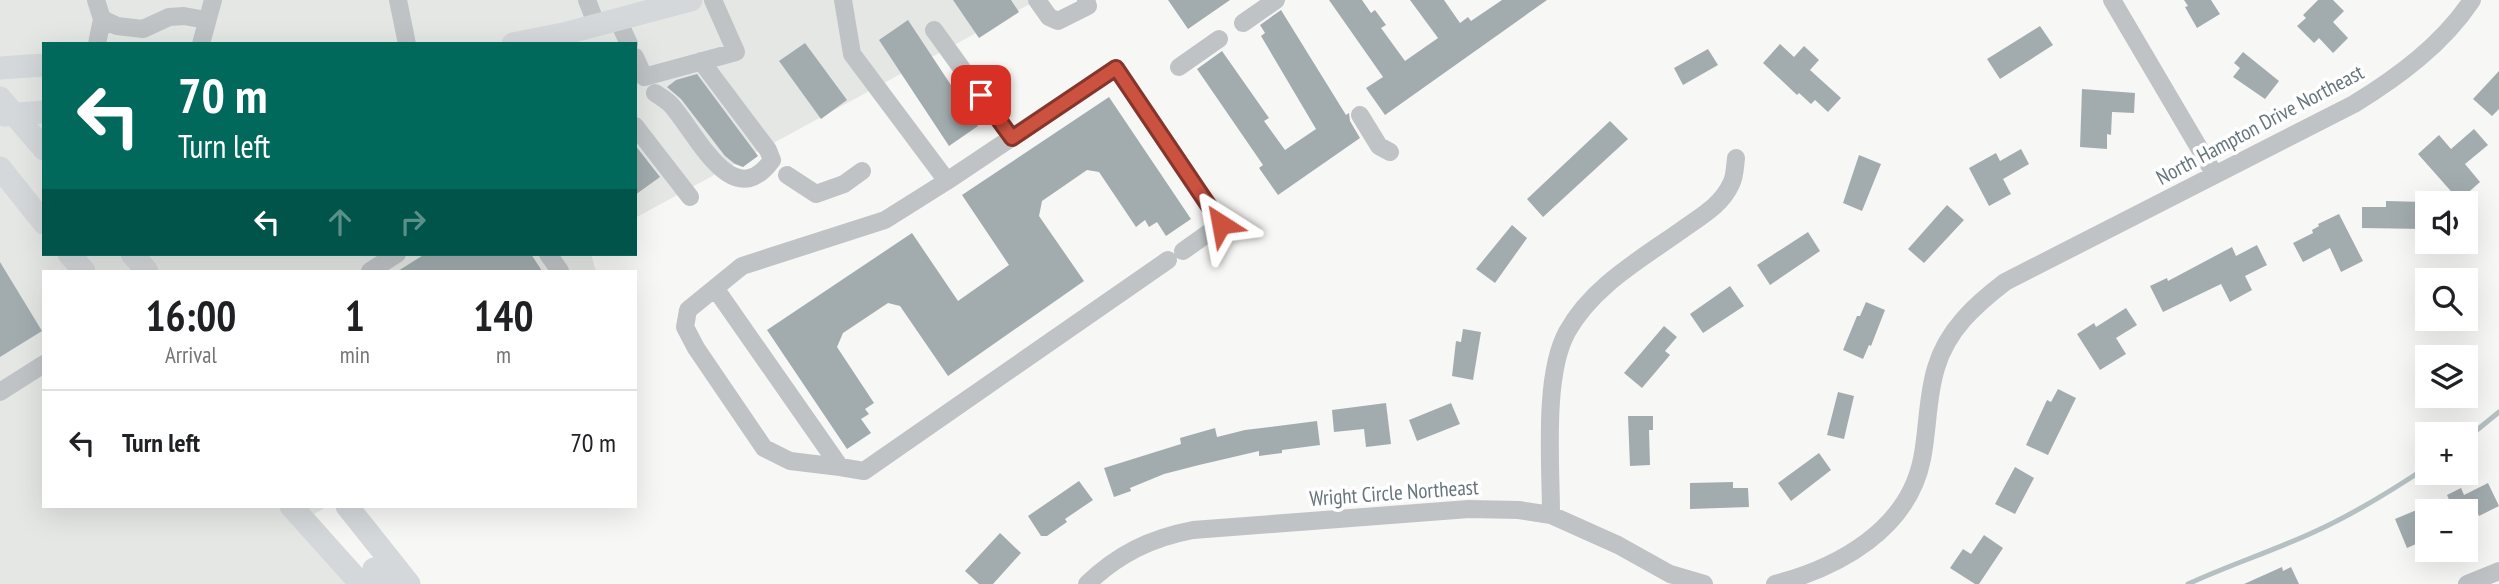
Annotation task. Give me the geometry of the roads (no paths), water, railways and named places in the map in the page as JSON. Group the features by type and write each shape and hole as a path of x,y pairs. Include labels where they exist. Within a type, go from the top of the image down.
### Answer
{"main road":[{"path":"534,42 565,39 620,16 691,0"},
{"path":"0,68 42,65"},
{"path":"5,109 42,112"},
{"path":"5,109 42,147"},
{"path":"0,168 42,220"},
{"path":"71,256 83,270"},
{"path":"134,256 146,270"},
{"path":"293,508 370,577 409,584"},
{"path":"348,508 370,577"}],"street":[{"path":"96,0 102,19 97,42"},
{"path":"201,42 213,0"},
{"path":"398,0 407,42"},
{"path":"587,0 620,16 628,42"},
{"path":"637,61 644,77 736,52 713,0"},
{"path":"843,0 852,54 947,181"},
{"path":"1037,0 1049,17 1058,21 1087,3"},
{"path":"1243,23 1276,0"},
{"path":"2112,0 2215,175"},
{"name":"North Hampton Drive Northeast","path":"1776,584 1835,562 1883,530 1899,513 1909,496 1922,461 1936,368 1951,334 1973,306 2005,282 2354,104 2385,85 2432,47 2472,0"},
{"path":"102,19 117,26 144,29 169,17 184,16 206,20"},
{"path":"934,30 1012,138"},
{"path":"1179,67 1219,39"},
{"path":"655,93 671,104 727,175 741,180 755,177 772,160 768,150 701,61"},
{"path":"1116,68 1221,224 864,471 790,461 764,448 696,348 685,327 688,310 742,266 885,219 947,181 1116,68"},
{"path":"1360,115 1379,146 1390,152"},
{"path":"637,129 690,197"},
{"path":"1551,515 1552,386 1557,357 1567,333 1583,307 1604,286 1719,203 1732,183 1736,158"},
{"path":"787,175 816,194 844,184 862,171"},
{"path":"372,270 394,256"},
{"path":"715,288 839,467"},
{"path":"0,392 42,365"},
{"name":"Wright Circle Northeast","path":"1087,584 1103,568 1124,554 1157,539 1193,530 1469,509 1519,510 1551,515 1618,545 1670,574 1704,584"},
{"path":"2468,584 2499,571"}],"waterway":[{"path":"2478,429 2499,412"},
{"path":"2188,584 2329,525 2415,475"}]}
